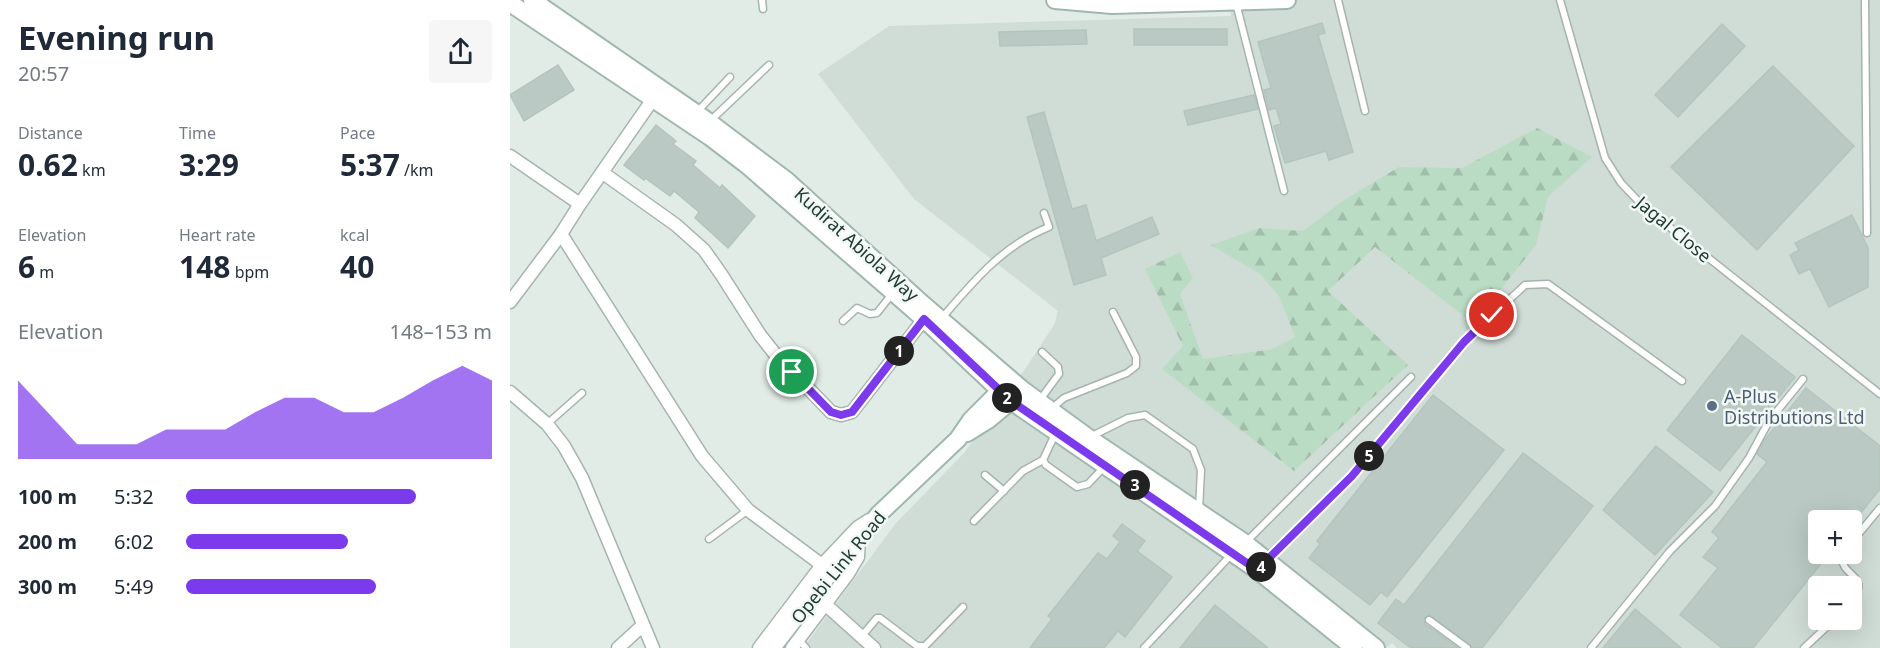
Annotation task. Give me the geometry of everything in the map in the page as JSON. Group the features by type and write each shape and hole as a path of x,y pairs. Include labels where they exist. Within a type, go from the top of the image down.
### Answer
{"main road":[{"name":"Kudirat Abiola Way","path":"532,0 703,118 786,180 941,319 1011,390 1056,431 1239,548"},
{"path":"1055,0 1112,2 1287,0"},
{"name":"Kudirat Abiola Way","path":"514,6 748,166 893,294 1011,390 1045,406 1199,511 1262,566 1376,648"},
{"name":"Opebi Link Road","path":"772,648 824,571 879,514 958,439 971,420 1011,390"},
{"name":"Kudirat Abiola Way","path":"1262,566 1354,648"}],"street":[{"path":"512,295 561,234 653,99"},
{"path":"510,156 580,204"},
{"path":"603,173 676,225 704,250 760,335 831,412 841,415 852,412 924,319"},
{"path":"561,234 702,456 748,510 824,571"},
{"path":"510,392 547,424 564,446 582,478 653,648"},
{"path":"759,648 858,527 879,514"},
{"path":"799,645 858,557 859,536"},
{"path":"826,605 874,648"},
{"path":"618,648 642,626"}],"lane":[{"path":"762,0 763,9"},
{"path":"1338,0 1365,111"},
{"name":"Jagal Close","path":"1560,0 1605,158 1621,183 1643,206 1879,391"},
{"path":"1864,0 1867,232"},
{"path":"1236,2 1284,191"},
{"path":"703,118 769,65"},
{"path":"703,118 730,76"},
{"path":"941,319 994,261 1025,239 1049,227 1044,213"},
{"path":"1262,566 1352,476 1464,342 1525,285 1548,284 1682,381"},
{"path":"843,321 857,308 870,314 877,313 893,294"},
{"path":"1045,406 1127,373 1136,366 1136,357 1113,312"},
{"path":"1042,352 1058,367 1059,374 1045,406"},
{"path":"1144,648 1239,548 1411,377"},
{"path":"1591,648 1670,551 1715,506 1749,458 1769,421 1803,379"},
{"path":"547,424 582,393"},
{"path":"1089,438 1128,418 1145,415 1193,449 1201,470 1199,511"},
{"path":"974,521 1023,471 1042,460 1056,431"},
{"path":"1042,460 1077,487 1088,484 1106,465"},
{"path":"986,475 1004,491"},
{"path":"1862,530 1880,508"},
{"path":"710,539 748,510"},
{"path":"1843,564 1844,568 1853,576"},
{"path":"861,637 877,618 880,618 917,646 922,647 963,607"},
{"path":"1429,620 1467,648"},
{"path":"1804,648 1823,630"}],"shaded area":[{"path":"1228,0 1880,0 1880,648 1397,648 1392,643 1386,648 803,648 896,523 964,453 1025,369 1054,325 1058,311 914,199 818,74 889,26 1231,16"}],"green space":[{"path":"1537,128 1592,157 1548,197 1536,245 1472,325 1465,317 1375,247 1328,291 1408,365 1294,471 1162,369 1183,346 1145,269 1180,252 1193,278 1180,294 1203,359 1273,349 1295,337 1279,296 1260,274 1211,245 1260,228 1303,231 1344,200 1399,167 1462,168"}],"building":[{"path":"1322,23 1325,33 1318,35 1353,152 1329,160 1326,151 1285,163 1274,126 1281,124 1276,108 1269,110 1264,90 1271,88 1258,42"},
{"path":"1722,24 1745,46 1678,117 1655,95"},
{"path":"1134,29 1227,29 1227,45 1134,45"},
{"path":"1086,30 1087,44 1000,46 999,32"},
{"path":"558,65 574,90 524,121 510,95"},
{"path":"1773,66 1854,146 1757,250 1671,167"},
{"path":"1254,95 1258,109 1188,125 1184,111"},
{"path":"1044,112 1072,209 1086,205 1096,241 1152,217 1159,234 1101,258 1106,275 1074,285 1027,117"},
{"path":"656,125 676,141 673,144 696,161 693,165 720,188 722,185 755,216 728,248 695,218 699,212 674,191 670,196 624,165"},
{"path":"1852,215 1868,248 1868,287 1829,307 1810,269 1799,274 1790,255 1799,250 1795,243"},
{"path":"1742,335 1795,377 1720,471 1667,430"},
{"path":"1806,388 1880,446 1880,489 1862,511 1808,510 1808,564 1821,564 1811,576 1808,576 1808,580 1753,648 1722,648 1680,615 1718,568 1703,557 1719,538 1712,532 1767,462 1757,454 1764,441"},
{"path":"1433,395 1504,450 1387,597 1381,592 1370,605 1309,558 1320,544 1317,541"},
{"path":"1656,446 1713,492 1655,555 1603,510"},
{"path":"1523,453 1593,506 1482,648 1472,648 1470,644 1429,615 1424,619 1425,624 1458,648 1411,648 1378,623 1396,599 1404,605"},
{"path":"1122,524 1145,541 1137,551 1172,577 1125,637 1118,631 1104,648 1030,648 1052,619 1048,616 1098,553 1107,559 1120,542 1113,536"},
{"path":"1215,605 1268,648 1180,648"},
{"path":"1635,609 1681,648 1603,648"}],"place":[{"name":"A-Plus Distributions Ltd","path":"1712,406"}],"route":[{"path":"792,372 831,412 841,415 852,412 924,319 1011,401 1257,570 1352,476 1464,342 1492,315"}]}
